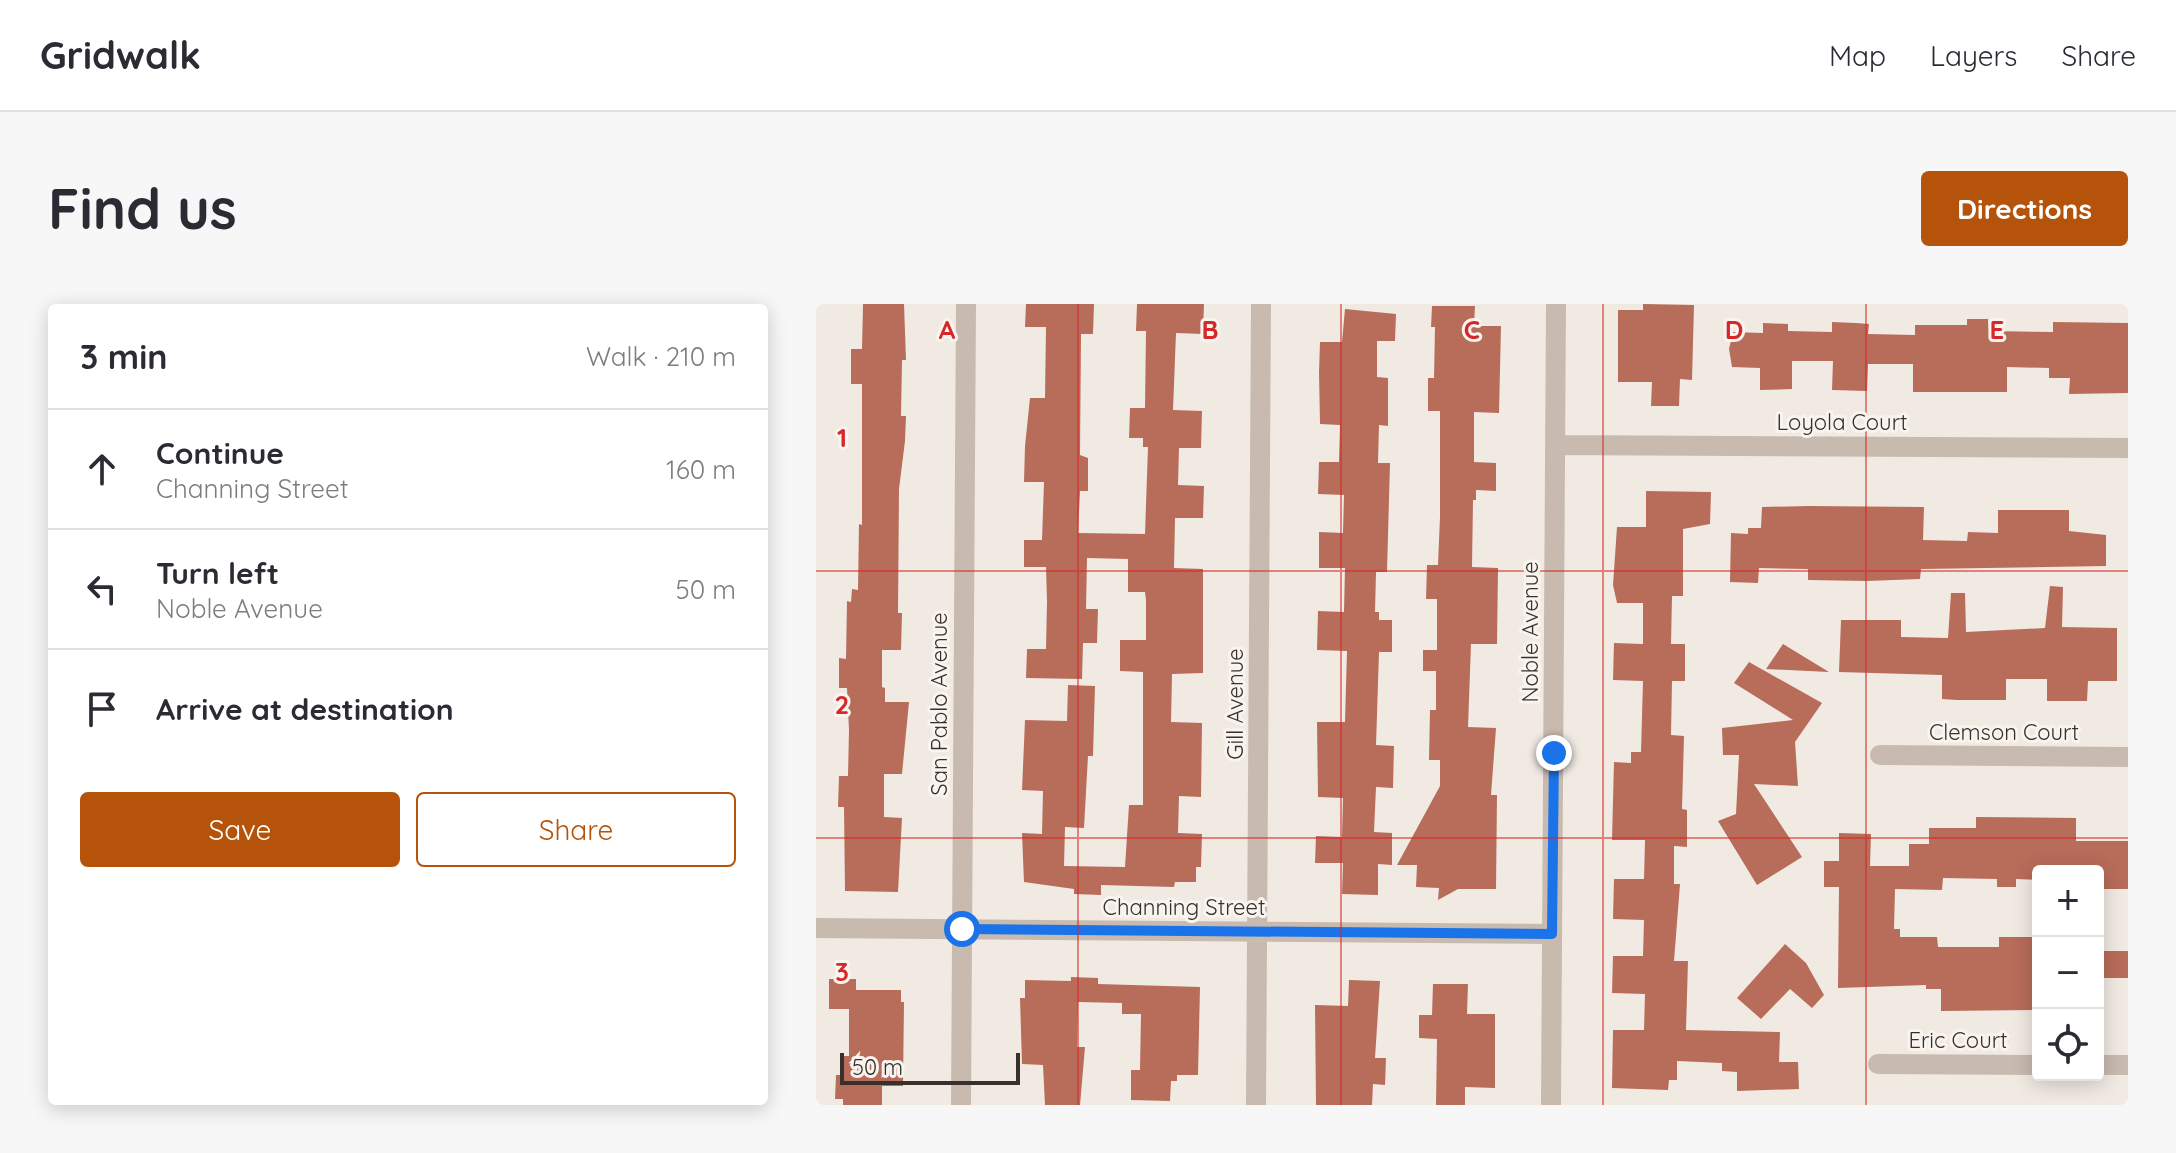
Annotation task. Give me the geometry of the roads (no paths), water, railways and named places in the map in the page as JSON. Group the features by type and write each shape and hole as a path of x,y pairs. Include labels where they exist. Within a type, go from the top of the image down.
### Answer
{"street":[{"name":"San Pablo Avenue","path":"961,1105 966,304"},
{"name":"Gill Avenue","path":"1256,1105 1261,304"},
{"name":"Noble Avenue","path":"1551,1105 1556,304"},
{"name":"Loyola Court","path":"1556,445 2128,448"},
{"name":"Clemson Court","path":"1880,755 2128,757"},
{"name":"Channing Street","path":"816,928 1552,934"},
{"name":"Eric Court","path":"1878,1064 2032,1065"},
{"path":"2104,1065 2128,1065"}]}
